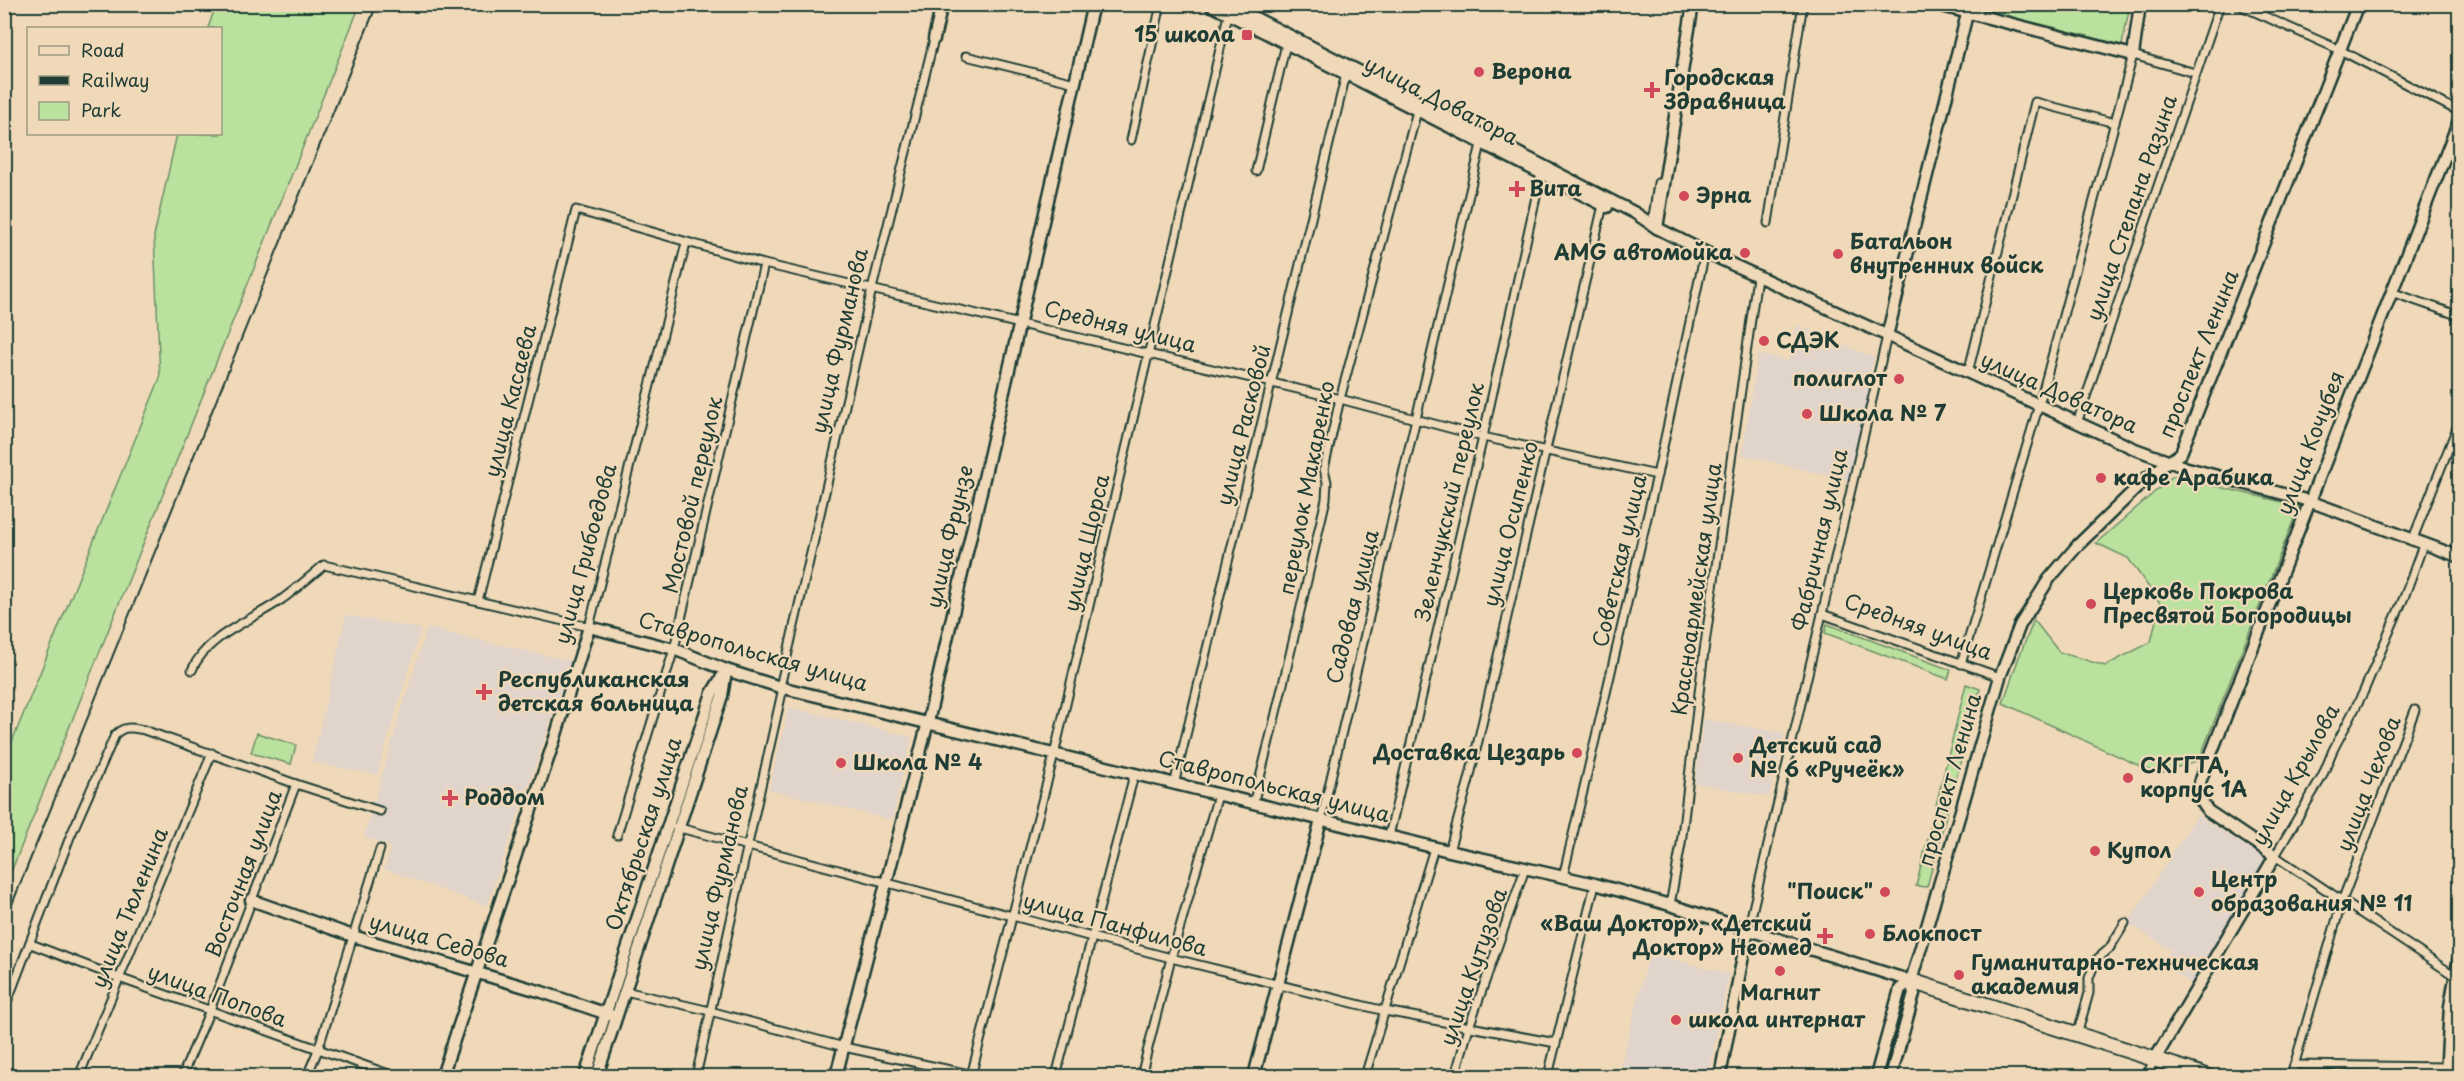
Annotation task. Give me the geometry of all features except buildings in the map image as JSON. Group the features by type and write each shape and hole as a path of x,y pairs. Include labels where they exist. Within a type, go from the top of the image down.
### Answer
{"highway":[{"name":"Ставропольская улица","path":"1911,981 2207,1077"}],"main road":[{"name":"улица Фурманова","path":"934,39 942,4"},
{"name":"улица Фрунзе","path":"836,1077 928,722 1093,4"},
{"name":"улица Доватора","path":"1209,4 1228,10 1641,216 1654,226"},
{"path":"1654,226 1693,4"},
{"path":"1934,4 2133,55 2140,4"},
{"name":"проспект Ленина","path":"1891,1077 1914,994 1911,981 2000,677 2020,625 2049,579 2078,545 2148,477 2181,453 2358,4"},
{"name":"улица Доватора","path":"1228,10 1286,44 1603,205 1654,226 1757,277 2077,423 2169,462 2309,501 2460,557"},
{"name":"Фабричная улица","path":"1887,336 1967,14"},
{"name":"улица Кочубея","path":"2275,856 2208,811 2202,802 2200,782 2460,118"},
{"name":"Ставропольская улица","path":"589,627 674,650 726,670 781,687 1434,848 1595,884 1670,905 1911,981"},
{"name":"улица Грибоедова","path":"442,1077 555,738 589,627"},
{"name":"Октябрьская улица","path":"585,1077 611,1016 673,827 722,696 726,670"},
{"name":"Садовая улица","path":"1254,1077 1321,820"},
{"name":"Октябрьская улица","path":"597,1077 611,1016 625,991 673,827"},
{"name":"улица Крылова","path":"2155,1059 2275,856"},
{"name":"улица Седова","path":"251,900 353,936 476,972 611,1016"},
{"name":"Фабричная улица","path":"1720,1077 1748,930"},
{"path":"2446,1072 2448,1023 2460,951"},
{"name":"проспект Ленина","path":"1876,1077 1900,989 1911,981"}],"street":[{"path":"1131,141 1161,4"},
{"path":"1767,223 1803,4"},
{"name":"улица Степана Разина","path":"2077,423 2220,4"},
{"path":"2237,4 2340,50 2460,112"},
{"name":"улица Щорса","path":"973,1076 1011,915 1054,755 1228,10"},
{"name":"улица Фурманова","path":"696,1077 781,687 872,289 934,39"},
{"path":"1256,171 1286,44"},
{"path":"2133,55 2195,73"},
{"name":"проспект Ленина","path":"1961,664 2039,405 2133,55"},
{"path":"966,56 1075,83"},
{"name":"улица Расковой","path":"1174,784 1346,74"},
{"path":"1968,373 2035,102 2115,123"},
{"name":"переулок Макаренко","path":"1253,804 1284,685 1297,618 1326,499 1327,482 1324,469 1340,399 1418,111"},
{"name":"Садовая улица","path":"1321,820 1481,144"},
{"name":"Зеленчукский переулок","path":"1389,836 1483,437 1540,174"},
{"path":"1654,226 1658,183"},
{"name":"улица Осипенко","path":"1449,851 1469,780 1603,205"},
{"name":"Средняя улица","path":"576,210 764,264 1020,322 1340,399 1483,437 1547,449 1657,476"},
{"name":"улица Касаева","path":"478,601 576,210"},
{"name":"улица Грибоедова","path":"589,627 686,243"},
{"name":"Советская улица","path":"1563,877 1657,476 1705,252"},
{"name":"Мостовой переулок","path":"617,835 674,650 764,264"},
{"name":"Красноармейская улица","path":"1670,905 1681,844 1704,651 1757,277"},
{"path":"2391,292 2460,315"},
{"name":"Фабричная улица","path":"1748,930 1887,336"},
{"name":"улица Крылова","path":"2275,856 2322,777 2333,750 2363,693 2405,595 2418,543 2460,420"},
{"name":"Ставропольская улица","path":"192,670 198,656 228,632 283,599 324,565 589,627"},
{"name":"Средняя улица","path":"1822,614 2000,677"},
{"name":"улица Чехова","path":"2291,1077 2342,901 2415,710"},
{"path":"4,1010 70,837 115,735 126,728 144,730 380,811"},
{"name":"улица Тюленина","path":"79,1077 212,753"},
{"path":"1056,1077 1134,775"},
{"name":"Восточная улица","path":"182,1077 210,1010 296,784"},
{"path":"1141,1077 1171,958 1218,795"},
{"name":"улица Панфилова","path":"673,827 1171,958 1385,1011 1556,1043"},
{"path":"1365,1077 1434,848"},
{"path":"307,1077 318,1050 380,849"},
{"path":"2275,856 2455,976"},
{"name":"улица Кутузова","path":"1455,1077 1469,1028 1525,869"},
{"path":"1548,1077 1595,884"},
{"path":"2077,1035 2089,993 2089,978 2096,960 2109,949 2125,923"},
{"name":"улица Попова","path":"31,944 394,1077"},
{"path":"625,991 844,1047 973,1076"},
{"name":"улица Крылова","path":"2146,1077 2155,1059"},
{"path":"2294,1065 2446,1072"}],"shaded area":[{"name":"Школа № 7","path":"1797,325 1874,358 1871,371 1876,373 1850,481 1742,455 1758,354 1788,361"},
{"path":"346,615 421,629 377,775 312,762"},
{"path":"427,628 571,661 487,906 384,869 391,847 364,837"},
{"name":"Школа № 4","path":"789,707 912,737 892,820 769,790"},
{"name":"Детский сад № 6 «Ручеёк»","path":"1704,719 1784,733 1769,797 1695,783"},
{"name":"Центр образования № 11","path":"2197,815 2270,861 2192,984 2162,965 2171,950 2128,923"},
{"name":"школа интернат","path":"1649,953 1729,974 1708,1076 1661,1076 1621,1066"}],"green space":[{"path":"216,5 360,5 5,887 5,759 160,378 154,236 177,135 222,135 222,27 208,27"},
{"path":"1965,5 2130,5 2122,45"},
{"path":"2173,476 2299,506 2199,760 2157,774 2003,703 2034,620 2059,652 2105,666 2151,642 2160,603 2128,558 2096,543"},
{"path":"1827,624 1951,670 1948,679 1825,633"},
{"path":"1966,684 1980,689 1927,887 1916,886"},
{"path":"257,733 296,745 291,764 251,753"}],"railway":[{"path":"4,924 377,4"}],"place":[{"name":"15 школа","path":"1247,35"},
{"name":"Верона","path":"1479,72"},
{"name":"Городская Здравница","path":"1652,90"},
{"name":"Вита","path":"1517,189"},
{"name":"Эрна","path":"1684,196"},
{"name":"AMG автомойка","path":"1745,253"},
{"name":"Батальон внутренних войск","path":"1838,254"},
{"name":"СДЭК","path":"1764,341"},
{"name":"полиглот","path":"1899,379"},
{"name":"Школа № 7","path":"1807,414"},
{"name":"кафе Арабика","path":"2101,478"},
{"name":"Церковь Покрова Пресвятой Богородицы","path":"2091,604"},
{"name":"Республиканская детская больница","path":"484,692"},
{"name":"Доставка Цезарь","path":"1577,753"},
{"name":"Детский сад № 6 «Ручеёк»","path":"1738,758"},
{"name":"Школа № 4","path":"841,763"},
{"name":"СКГГТА, корпус 1А","path":"2128,778"},
{"name":"Роддом","path":"450,798"},
{"name":"Купол","path":"2095,851"},
{"name":"\"Поиск\"","path":"1885,892"},
{"name":"Центр образования № 11","path":"2199,892"},
{"name":"Блокпост","path":"1870,934"},
{"name":"«Ваш Доктор», «Детский Доктор» Неомед","path":"1825,936"},
{"name":"Магнит","path":"1780,971"},
{"name":"Гуманитарно-техническая академия","path":"1959,975"},
{"name":"школа интернат","path":"1676,1020"}]}
